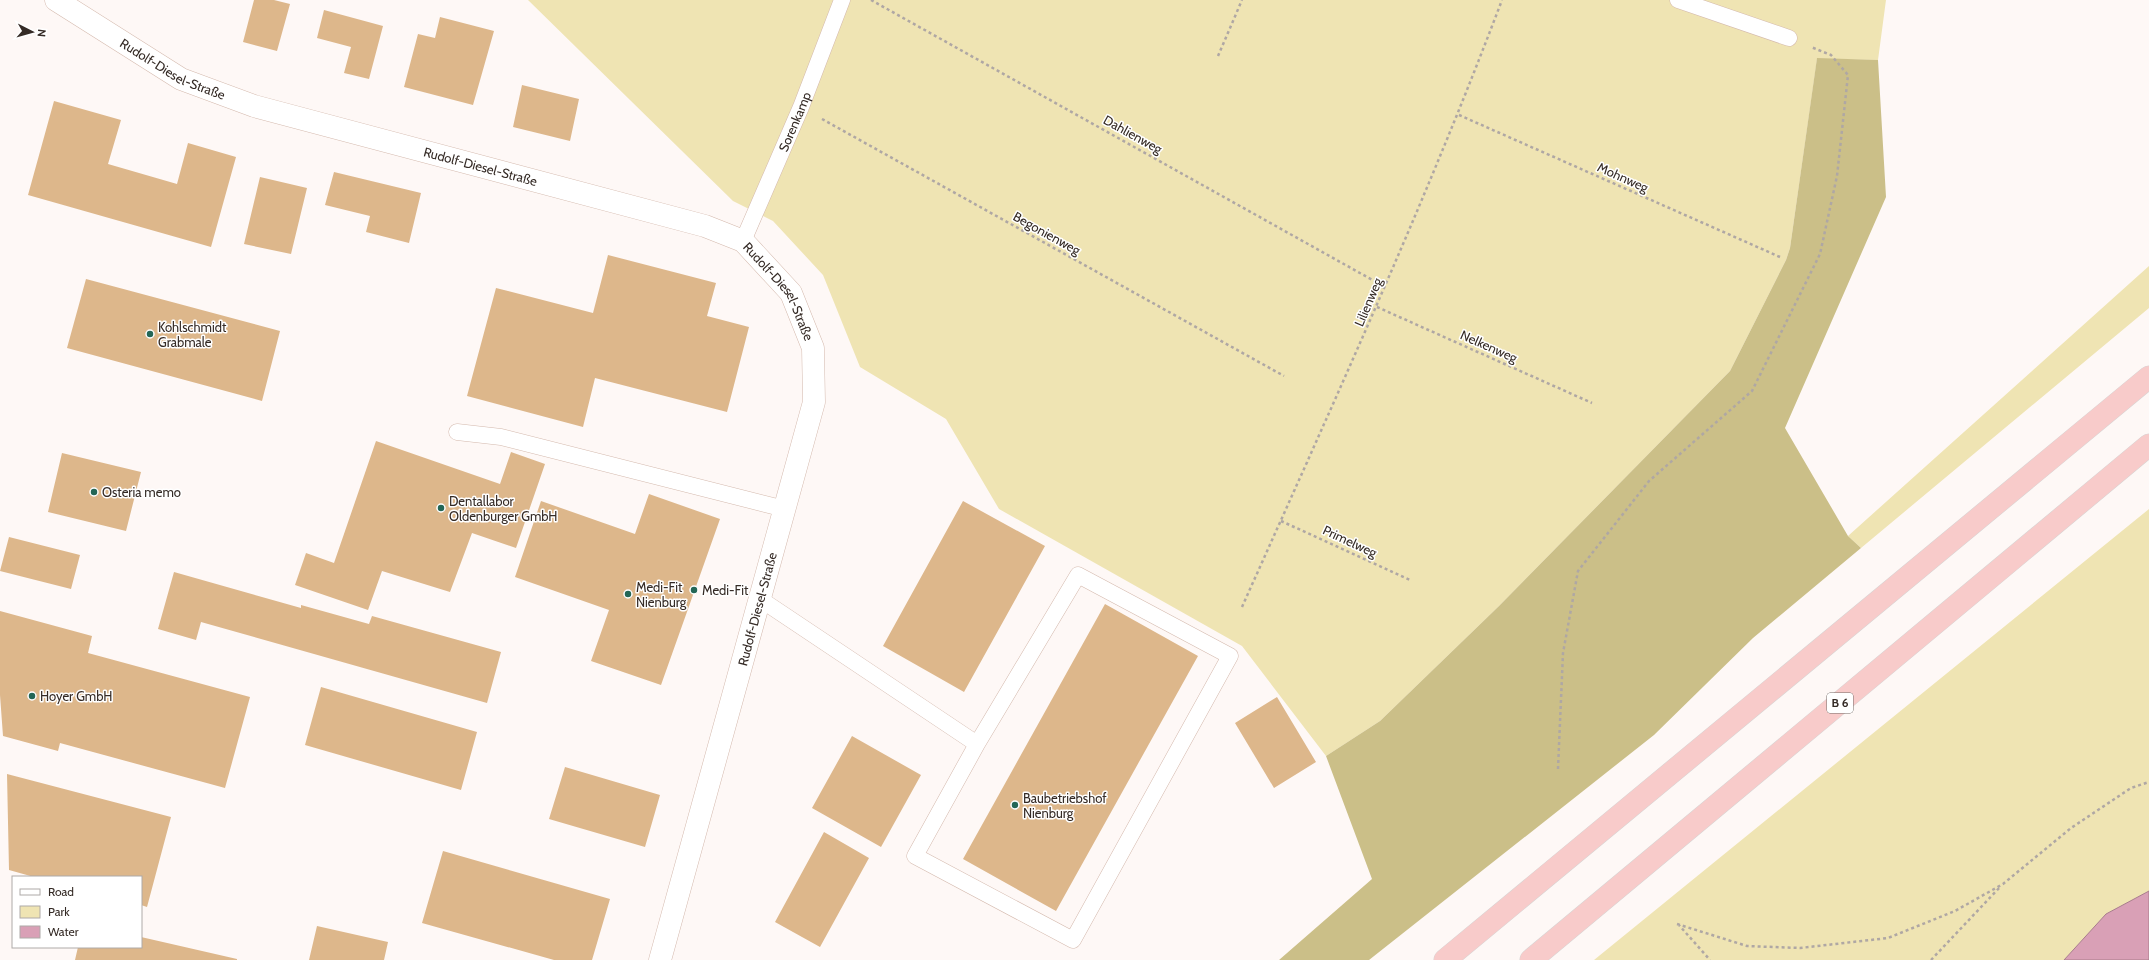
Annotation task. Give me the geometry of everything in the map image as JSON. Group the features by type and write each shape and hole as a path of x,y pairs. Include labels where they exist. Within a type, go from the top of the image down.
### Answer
{"highway":[{"path":"1445,960 2149,377"},
{"name":"B 6","path":"1531,960 2149,445"}],"street":[{"name":"Rudolf-Diesel-Straße","path":"56,0 181,79 254,106 705,226 744,241 791,293 813,348 814,402 660,960"}],"lane":[{"name":"Sorenkamp","path":"744,241 801,107 842,0"},
{"path":"1678,0 1789,38"},
{"path":"457,432 502,437 785,509"},
{"path":"1078,575 1230,656 1073,940 915,856 977,744 1078,575"},
{"path":"760,599 977,744"}],"path":[{"name":"Dahlienweg","path":"871,0 1385,287"},
{"path":"1218,56 1242,0"},
{"name":"Lilienweg","path":"1242,607 1377,307 1459,115 1502,0"},
{"path":"1558,769 1563,653 1578,571 1649,481 1752,391 1820,254 1837,176 1848,75 1832,55 1789,38"},
{"name":"Begonienweg","path":"801,107 1284,376"},
{"name":"Mohnweg","path":"1459,115 1780,258"},
{"name":"Nelkenweg","path":"1377,307 1592,403"},
{"name":"Primelweg","path":"1281,521 1410,580"},
{"path":"1931,960 2003,884 2071,828 2131,788 2149,782"},
{"path":"1710,960 1677,924 1747,946 1800,948 1888,938 1955,912 2003,884"}],"green space":[{"path":"528,0 1886,0 1878,60 1817,59 1790,248 1786,260 1730,371 1499,606 1380,721 1326,756 1242,646 999,509 946,419 860,367 823,275 773,221 733,201"},
{"path":"2149,266 2149,308 1861,548 1848,536"},
{"path":"2149,509 2149,891 2106,914 2064,960 1594,960"}],"shaded area":[{"path":"1817,58 1878,60 1886,197 1785,428 1848,536 1861,548 1753,638 1654,735 1369,960 1279,960 1372,879 1326,756 1380,721 1499,606 1730,371 1786,260 1790,248"}],"water":[{"path":"2149,891 2149,960 2064,960 2106,914"}],"building":[{"path":"254,0 274,0 290,4 277,51 243,42"},
{"path":"324,10 383,26 369,79 344,73 351,47 317,38"},
{"path":"440,17 494,31 473,105 404,87 418,34 435,38"},
{"path":"522,85 579,99 570,141 513,127"},
{"path":"54,101 121,120 108,164 177,184 188,143 236,157 211,247 28,195"},
{"path":"334,172 421,193 409,243 366,232 370,216 325,205"},
{"path":"260,177 307,188 291,254 244,244"},
{"path":"608,255 716,283 707,316 749,327 727,412 595,378 583,427 467,396 496,288 593,313"},
{"name":"Kohlschmidt Grabmale","path":"86,279 280,331 262,401 67,348"},
{"name":"Dentallabor Oldenburger GmbH","path":"376,441 500,484 511,452 545,464 516,548 472,533 450,592 382,571 368,610 295,585 306,553 334,563"},
{"name":"Osteria memo","path":"62,453 141,472 126,531 48,512"},
{"name":"Medi-Fit Nienburg","path":"649,494 720,519 661,685 591,661 609,610 515,577 541,501 635,534"},
{"path":"963,501 1045,546 964,692 883,646"},
{"path":"9,537 80,555 71,589 0,571"},
{"path":"174,572 301,608 301,605 369,624 372,616 501,652 487,703 201,622 196,640 158,629"},
{"path":"1105,604 1198,656 1056,911 963,859"},
{"path":"0,611 92,636 88,653 250,697 225,788 60,743 58,751 3,736 0,695"},
{"path":"321,687 477,732 461,790 305,745"},
{"path":"1277,697 1316,762 1274,788 1235,723"},
{"path":"852,736 921,775 881,847 812,808"},
{"path":"565,767 660,795 645,847 549,819"},
{"path":"7,774 171,817 147,907 142,905 142,876 30,876 9,870"},
{"path":"824,832 869,858 820,947 775,922"},
{"path":"443,851 610,899 592,960 554,960 422,923"},
{"path":"317,926 388,942 384,960 309,960"},
{"path":"142,937 237,959 237,960 75,960 78,948 142,948"}],"place":[{"name":"Kohlschmidt Grabmale","path":"150,334"},
{"name":"Osteria memo","path":"94,492"},
{"name":"Dentallabor Oldenburger GmbH","path":"441,508"},
{"name":"Medi-Fit","path":"694,590"},
{"name":"Medi-Fit Nienburg","path":"628,594"},
{"name":"Hoyer GmbH","path":"32,696"},
{"name":"Baubetriebshof Nienburg","path":"1015,805"}]}
